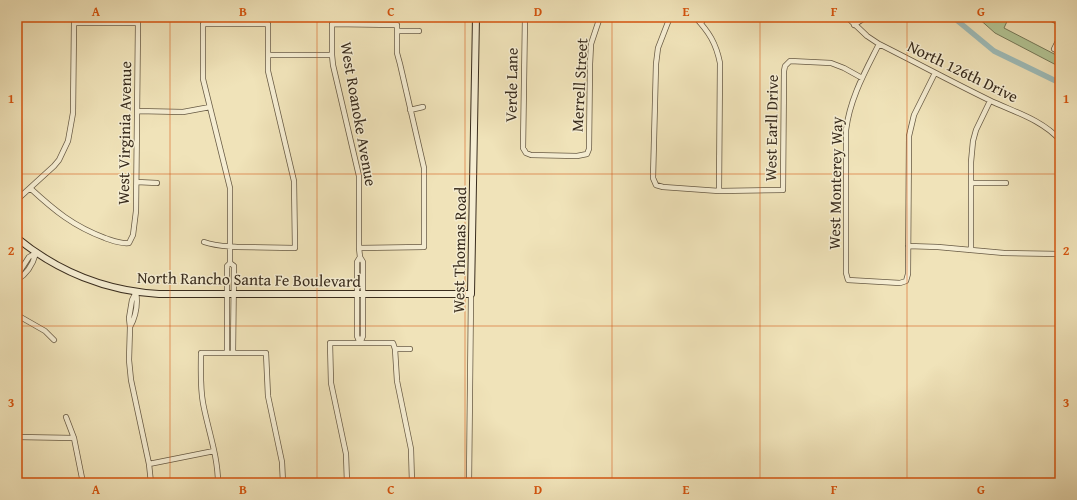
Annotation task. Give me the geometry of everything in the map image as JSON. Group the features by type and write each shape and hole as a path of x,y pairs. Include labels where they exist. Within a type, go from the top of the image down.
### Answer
{"street":[{"name":"West Thomas Road","path":"469,483 476,17"},
{"name":"Verde Lane","path":"525,17 523,148 526,153 531,155 577,156 587,154"},
{"name":"Merrell Street","path":"587,154 589,149 591,44 600,17"},
{"path":"670,17 658,48 656,64 653,178 656,185 663,187 719,191 720,63 717,49 711,35 695,17"},
{"path":"700,23 705,17"},
{"path":"847,17 854,25 866,17"},
{"path":"1048,17 1060,24"},
{"name":"West Virginia Avenue","path":"74,23 138,23 137,111 137,182 135,219 133,235 129,243 122,244 88,231 71,222 30,188 59,160 71,134 73,113 74,23"},
{"path":"204,242 214,246 230,246 295,248 294,181 268,71 268,24 203,24 203,79 230,188 230,246 230,263 234,266 230,294 227,353"},
{"name":"West Roanoke Avenue","path":"360,343 363,336 360,294 363,262 360,257 359,248 360,176 336,77 332,55 332,24 397,25 397,31"},
{"name":"North 126th Drive","path":"854,25 879,44 990,100 1040,123 1051,130 1060,140"},
{"path":"359,248 424,247 424,168 398,53 397,31 419,31"},
{"path":"1060,37 1054,49 1060,52"},
{"name":"West Monterey Way","path":"879,44 852,100 848,114 846,130 846,273 848,280 900,283 906,281 908,274 908,246"},
{"path":"268,55 332,55"},
{"name":"West Earll Drive","path":"719,191 783,190 784,71 785,66 790,62 831,63 862,78"},
{"path":"935,73 914,115 909,136 908,246 1004,253 1060,254"},
{"path":"971,250 971,162 973,141 976,130 990,100"},
{"path":"410,110 423,107"},
{"path":"137,111 182,112 210,108"},
{"path":"137,182 157,183"},
{"path":"972,183 1006,183"},
{"path":"17,202 19,197 30,188"},
{"name":"North Rancho Santa Fe Boulevard","path":"17,238 36,253 88,280 106,286 136,292 159,294 471,294"},
{"path":"17,279 23,277 34,261 36,253"},
{"path":"136,292 137,304 134,319 130,327 128,351 130,370 149,464 151,483"},
{"path":"230,294 233,353"},
{"path":"17,315 45,331 54,340"},
{"path":"347,483 346,454 331,383 330,343 393,343 395,349 397,381 411,449 412,483"},
{"path":"395,349 410,349"},
{"path":"218,483 214,451 202,396 201,353 266,353 268,396 282,462 282,483"},
{"path":"66,417 74,438 83,483"},
{"path":"17,437 74,438"},
{"path":"149,464 214,451"}],"green space":[{"path":"977,17 1009,17 1004,28 1060,57 1060,67 995,33"}],"waterway":[{"path":"954,17 994,51 1060,83"}]}
